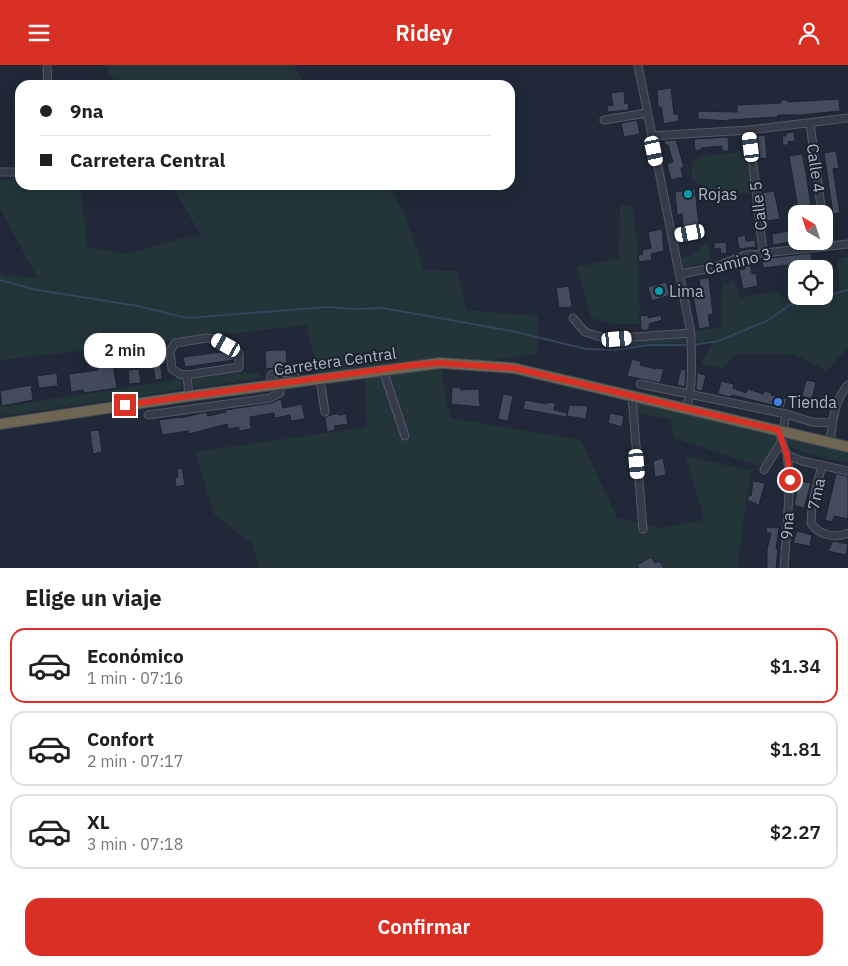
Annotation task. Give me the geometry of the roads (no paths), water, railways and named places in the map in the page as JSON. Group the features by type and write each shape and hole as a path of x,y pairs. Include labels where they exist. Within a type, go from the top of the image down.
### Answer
{"highway":[{"name":"Carretera Central","path":"0,424 189,396 440,363 514,368 848,447"}],"street":[{"path":"638,65 691,335 693,371 686,409"},
{"path":"47,68 48,80"},
{"path":"604,120 647,113"},
{"path":"651,136 749,130 848,118"},
{"name":"Calle 4","path":"810,123 821,205"},
{"name":"Calle 5","path":"749,130 764,252"},
{"path":"0,173 15,172"},
{"path":"673,236 690,233"},
{"name":"Camino 3","path":"833,245 848,244"},
{"name":"Camino 3","path":"680,274 712,268 732,260 764,252 788,250"},
{"path":"573,318 585,332 607,339 691,335"},
{"path":"206,338 216,339 234,347 240,353 239,367 187,375 180,374 172,369 170,351 175,343 206,338"},
{"path":"383,370 405,436"},
{"path":"269,386 271,375 280,372 293,373 299,383"},
{"path":"187,375 189,396"},
{"path":"320,379 325,412"},
{"path":"640,384 786,414 812,422 832,423"},
{"path":"148,415 270,398 280,393 280,385"},
{"path":"830,443 832,423 838,401 848,385"},
{"path":"632,397 643,529"},
{"path":"162,400 170,412"},
{"path":"780,431 786,414"},
{"name":"9na","path":"780,431 781,442 787,455 790,480 784,568"},
{"path":"764,471 781,442"},
{"path":"787,455 848,471"},
{"name":"7ma","path":"822,465 812,505 811,523 821,532 831,535 847,534"}],"waterway":[{"path":"0,280 37,290 138,306 187,318 327,307 383,308 512,331 586,349 615,350 650,345 688,345"},
{"path":"833,294 848,290"},
{"path":"693,345 718,341 767,321 790,305"}],"place":[{"name":"Rojas","path":"688,194"},
{"name":"Lima","path":"659,291"},
{"name":"Tienda","path":"778,402"}]}
